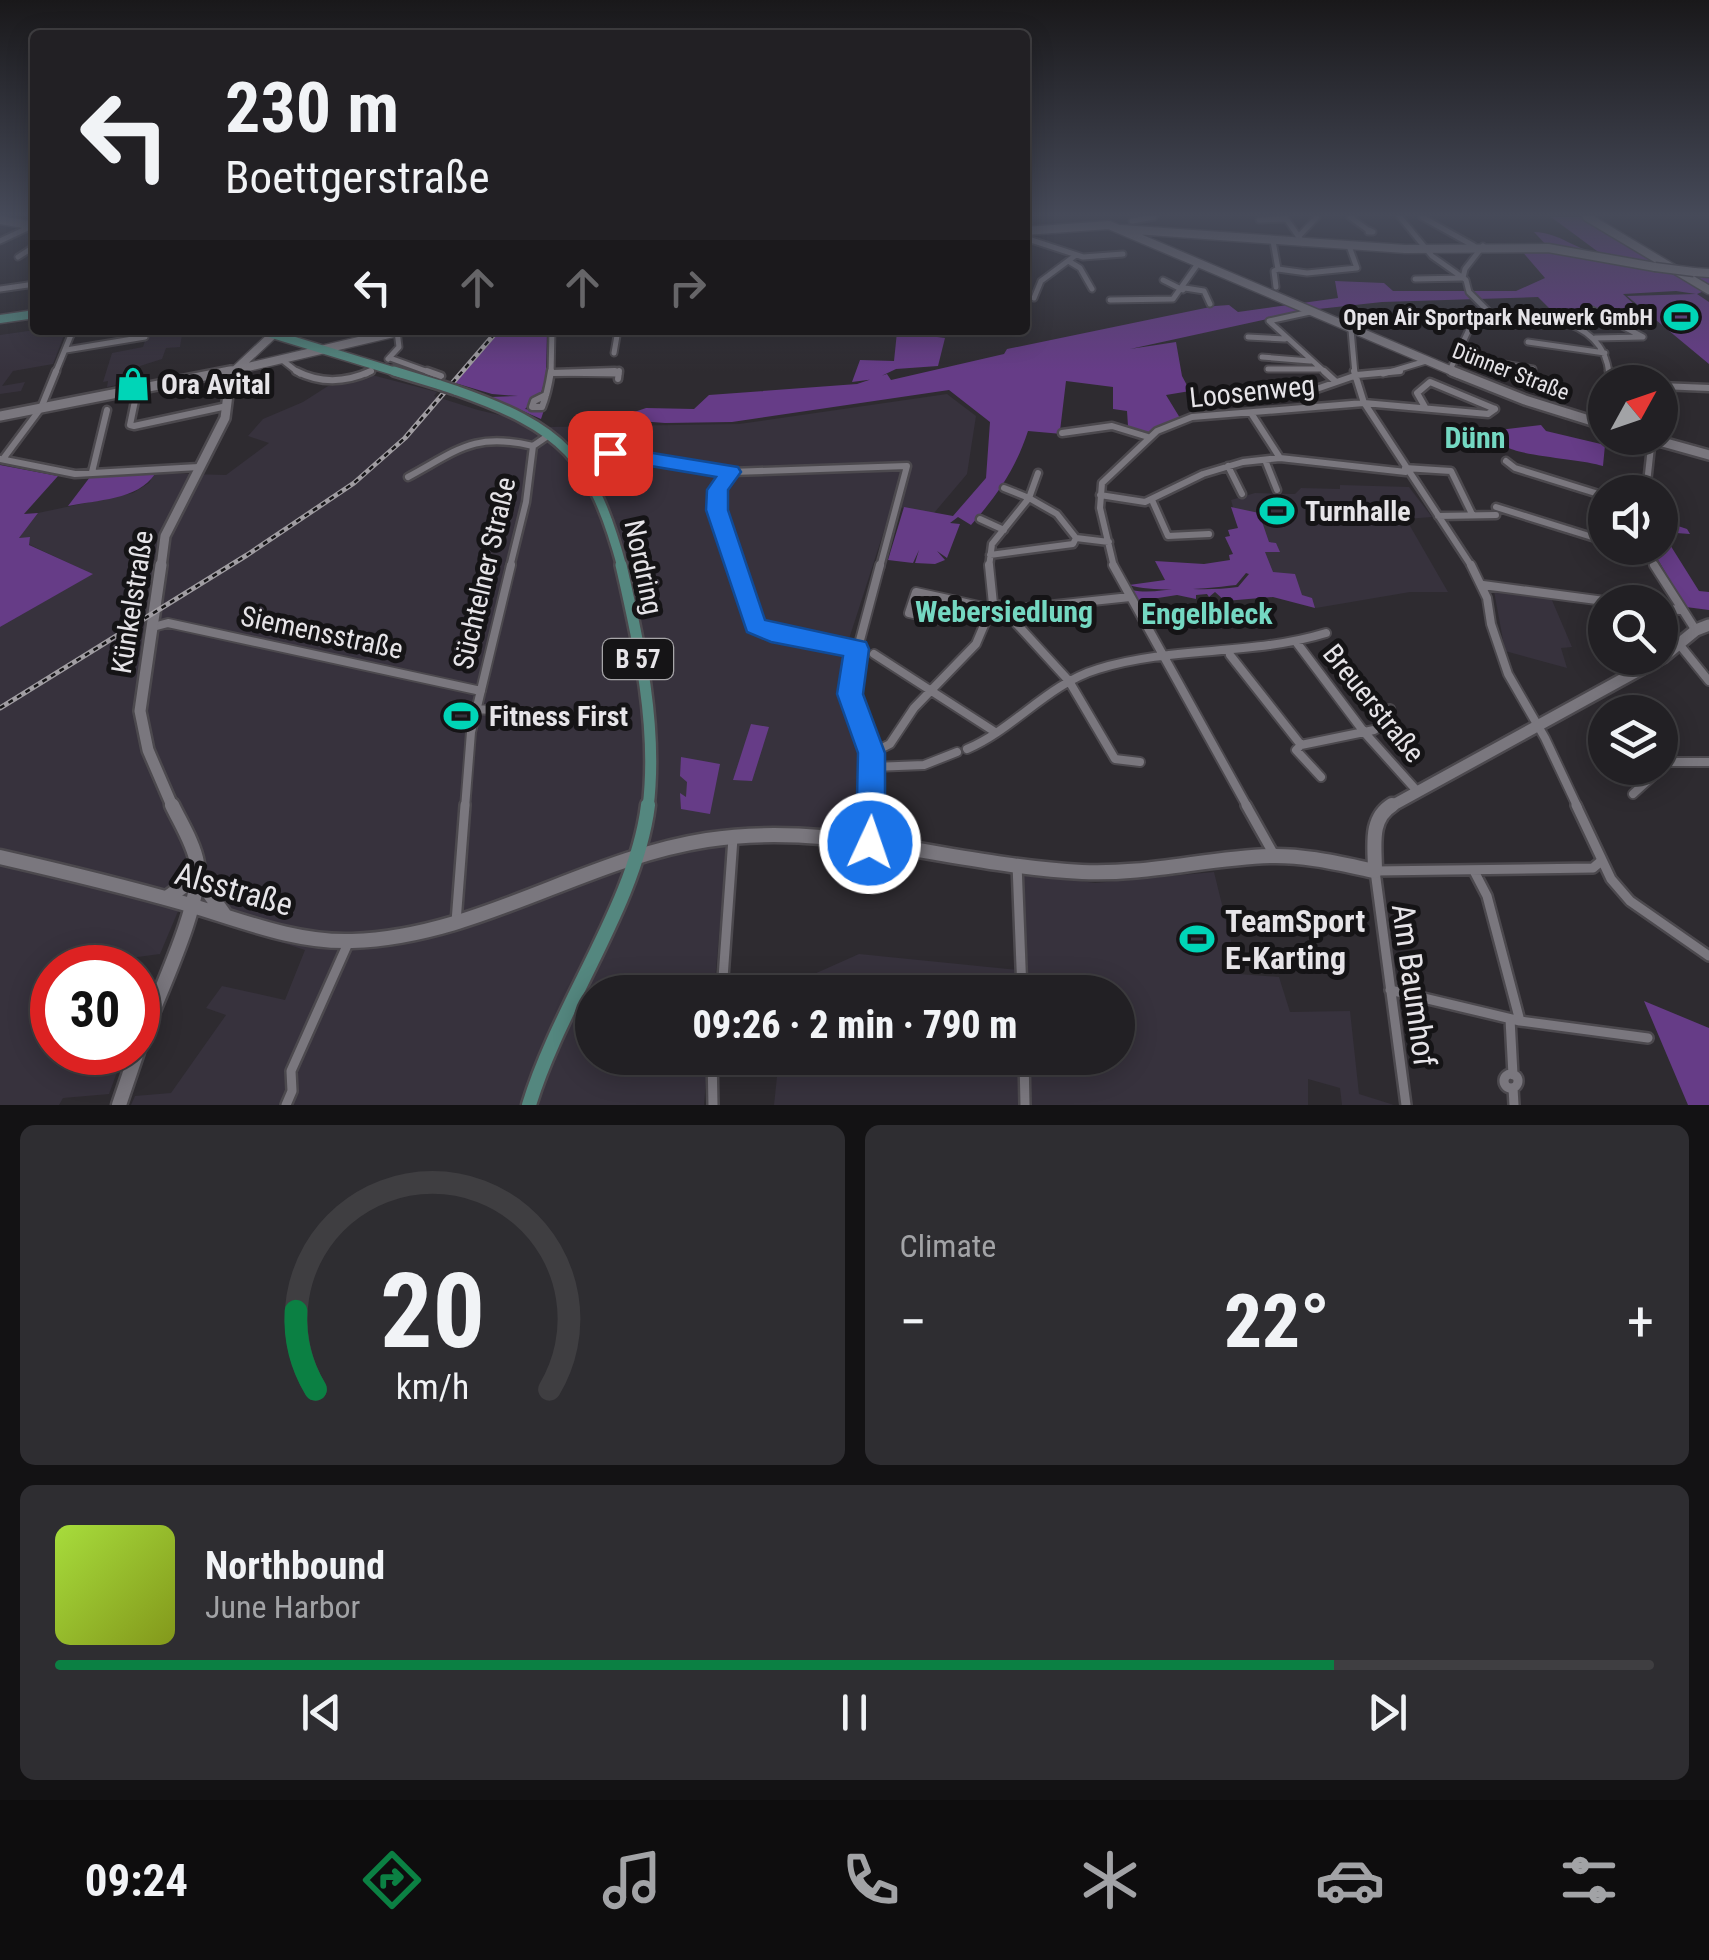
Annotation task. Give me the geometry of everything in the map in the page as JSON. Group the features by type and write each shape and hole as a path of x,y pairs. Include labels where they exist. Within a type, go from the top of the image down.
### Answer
{"main road":[{"path":"0,321 30,318"},
{"name":"B 57","path":"286,335 322,350"},
{"name":"B 57","path":"290,335 334,348"},
{"name":"Nordring","path":"334,348 345,355"},
{"name":"Nordring","path":"322,350 441,380 455,390 512,411 550,435 583,465 602,499 611,526 648,718 650,787 636,860 572,989 528,1105"}],"street":[{"path":"1034,298 1041,281 1060,269"},
{"path":"1080,269 1092,290"},
{"path":"1114,300 1123,304 1130,300 1168,300 1184,289 1195,269"},
{"name":"Dünner Straße","path":"1206,269 1450,370 1588,420"},
{"path":"1276,286 1277,269"},
{"path":"1281,269 1306,273 1355,269"},
{"path":"1451,269 1495,318"},
{"path":"1463,278 1465,269"},
{"path":"1668,269 1709,273"},
{"path":"1674,269 1709,290"},
{"path":"1415,280 1414,276 1463,278"},
{"path":"1163,280 1184,289 1204,291 1210,304"},
{"path":"0,289 30,285"},
{"path":"1450,370 1472,324 1495,318 1553,322 1594,338 1644,337 1592,310"},
{"path":"1310,312 1269,321 1336,382"},
{"path":"1351,330 1351,360 1364,403 1464,551 1482,585 1508,674 1538,726 1601,861 1630,900 1709,956"},
{"path":"71,335 40,408 1,460 92,474 199,467"},
{"path":"232,371 272,335"},
{"path":"0,416 137,393 384,335"},
{"path":"400,335 399,346 389,359 441,380"},
{"path":"546,395 552,373 552,335"},
{"path":"614,353 617,335"},
{"path":"64,350 146,337"},
{"path":"1248,338 1286,339"},
{"path":"1594,338 1606,353 1608,365"},
{"path":"1528,342 1606,353"},
{"path":"1262,356 1311,361"},
{"path":"1458,356 1533,369"},
{"path":"281,360 325,382 352,380 371,371"},
{"name":"Loosenweg","path":"1299,394 1357,375 1388,375 1426,360"},
{"path":"1268,369 1322,370"},
{"name":"Künkelstraße","path":"198,876 197,862 140,725 168,526 220,429 232,371"},
{"path":"552,373 619,371 618,379"},
{"name":"Loosenweg","path":"1100,495 1110,472 1148,437 1182,420 1364,403 1488,414 1495,409 1432,382 1416,393 1425,407"},
{"path":"1678,387 1709,388"},
{"path":"137,393 130,425 134,426 227,406"},
{"path":"92,474 108,410"},
{"path":"1251,412 1280,458"},
{"path":"1062,434 1112,426 1148,437"},
{"name":"Süchtelner Straße","path":"408,478 475,441 500,438 533,446 550,435"},
{"name":"Süchtelner Straße","path":"456,925 466,777 476,709 526,502 533,446"},
{"path":"1678,446 1709,455"},
{"path":"583,465 616,452 730,472 907,466 857,649 850,694 872,753 870,843"},
{"path":"1274,856 1113,565 1100,495 1152,500 1191,478 1228,466 1280,458 1352,469 1451,471 1472,514"},
{"path":"1265,460 1277,490"},
{"path":"1506,461 1515,468 1588,491"},
{"path":"1228,466 1242,494"},
{"path":"730,472 718,490 717,510 755,626 857,649"},
{"path":"872,753 890,744 900,724 976,644 992,610 992,544 1029,498 1038,473"},
{"path":"1004,488 1052,508 1068,522 1076,538"},
{"path":"1152,500 1168,536 1208,534"},
{"path":"1437,516 1496,511 1588,536"},
{"path":"980,518 1004,530"},
{"path":"1076,538 1108,542"},
{"path":"990,560 1073,544 1076,538"},
{"path":"1654,565 1696,630"},
{"path":"1482,585 1588,599"},
{"path":"948,599 940,620 909,613 916,592 948,599 992,610 1014,621 1070,681 1115,760 1140,762"},
{"path":"992,610 1130,596"},
{"name":"Siemensstraße","path":"153,626 168,623 236,636 480,691"},
{"path":"1709,625 1678,643 1709,681"},
{"path":"967,749 986,743 995,732 1070,681 1096,670 1164,658 1230,655 1297,643 1326,633"},
{"name":"Breuerstraße","path":"1297,643 1364,732 1417,791"},
{"path":"874,654 995,732"},
{"path":"1230,655 1247,680 1266,695 1302,745"},
{"path":"1601,861 1593,868 1374,871 1376,818 1417,791 1630,675"},
{"name":"Süchtelner Straße","path":"476,709 564,715"},
{"path":"1321,777 1296,750 1302,745 1364,732 1389,721 1390,710"},
{"path":"873,767 924,765 957,752"},
{"path":"1633,794 1668,762 1709,762"},
{"path":"723,975 733,837"},
{"name":"Alsstraße","path":"0,857 167,898 282,933 348,941 414,936 456,925 636,860 692,843 733,837 870,843 1078,872 1150,872 1274,856 1374,871"},
{"path":"1017,863 1021,975"},
{"name":"Am Baumhof","path":"1374,871 1406,1105"},
{"path":"1474,871 1487,896 1515,1020 1513,1075 1519,1084 1513,1088 1514,1105"},
{"path":"167,898 198,876"},
{"path":"160,989 198,876"},
{"path":"198,876 226,916"},
{"path":"286,1105 292,1091 291,1071 348,941"},
{"path":"1390,990 1515,1020 1648,1038"},
{"path":"121,1103 130,1075"},
{"path":"712,1075 713,1105"},
{"path":"1025,1075 1026,1105"}],"shaded area":[{"path":"1537,269 1709,269 1709,289 1697,294 1709,302 1709,364 1627,296 1696,294 1676,291 1623,294 1639,309 1551,310 1538,297 1382,302 1309,310 1130,349 1176,342 1182,376 1190,391 1166,395 1180,418 1148,434 1128,426 1127,411 1113,409 1113,387 1066,381 1062,434 1028,431 1012,469 971,525 958,517 950,523 960,524 947,558 937,551 945,560 935,564 915,563 919,550 913,563 888,560 904,507 953,516 986,478 990,422 949,390 732,422 614,419 646,408 694,409 709,395 857,384 887,374 891,380 1004,354 1007,349 1215,306 1229,305 1238,312 1338,298 1335,281 1384,283 1393,291 1516,291 1545,278"},
{"path":"30,331 30,335 64,335 53,364 13,371 2,386 25,382 21,391 0,394 0,335"},
{"path":"147,335 182,335 180,347 166,348 162,359 140,366 137,381 107,387 108,381 103,382 112,353 143,347"},
{"path":"497,335 547,335 546,377 541,393 525,409 542,412 545,407 541,419 491,397 518,396 492,394 455,383"},
{"path":"897,335 945,338 938,366 896,369 875,379 852,382 860,360 894,361"},
{"path":"372,375 437,392 434,396 478,410 550,427 739,424 947,394 976,416 967,474 934,513 892,506 849,639 843,696 860,731 867,773 866,832 728,834 716,975 575,975 575,1075 707,1075 704,1105 131,1105 135,1096 171,1093 226,1015 206,1008 222,986 285,1000 305,950 179,909 160,954 160,945 30,945 30,1075 116,1075 109,1094 63,1098 59,1105 0,1105 0,627 92,574 28,544 30,538 18,539 38,513 133,493 149,483 155,473 226,475 269,443 248,436 263,419 328,386 353,383"},
{"path":"1541,425 1546,431 1588,441 1588,455 1604,455 1603,466 1512,449 1506,446 1499,430"},
{"path":"0,465 58,476 24,514 38,513 19,538 30,537 29,545 93,574 0,627"},
{"path":"155,474 148,483 127,494 68,506 90,477"},
{"path":"1340,485 1409,487 1432,517 1406,519 1448,592 1410,592 1316,608 1244,572 1246,555 1231,500 1255,493 1295,494 1301,488 1340,489"},
{"path":"1231,507 1259,513 1269,542 1276,543 1280,552 1265,552 1273,572 1295,574 1302,595 1312,598 1315,608 1273,597 1225,601 1215,592 1209,597 1196,595 1196,599 1177,595 1139,601 1132,590 1171,590 1129,585 1165,580 1155,561 1204,564 1230,560 1229,555 1233,554 1225,537 1230,536 1228,530 1238,528","holes":["1249,574 1238,587 1191,589 1236,585"]},
{"path":"1678,558 1699,591 1709,592 1709,610 1686,607 1678,585 1673,585 1661,565 1678,565"},
{"path":"1494,591 1551,598 1572,647 1561,648 1567,668 1505,651"},
{"path":"751,724 769,727 752,781 733,780"},
{"path":"681,757 720,764 710,814 681,809 680,793 686,797 687,782 680,776"},
{"path":"1214,872 1239,974 1279,977 1290,1012 1350,1011 1359,1094 1394,1105 1342,1105 1340,1088 1308,1079 1308,1105 774,1105 777,1075 1135,1075 1135,975 812,975 859,954 1027,971 1022,873 1095,883"},
{"path":"1644,1001 1709,1028 1709,1105 1688,1105"}],"railway":[{"path":"0,708 247,555 354,483 405,438 494,335"}],"place":[{"name":"Open Air Sportpark Neuwerk GmbH","path":"1681,317"},
{"name":"Ora Avital","path":"133,384"},
{"name":"Turnhalle","path":"1277,511"},
{"name":"Fitness First","path":"461,716"},
{"name":"TeamSport E-Karting","path":"1197,939"}],"district":[{"name":"Dünn","path":"1475,438"},
{"name":"Webersiedlung","path":"1004,612"},
{"name":"Engelbleck","path":"1207,614"}],"route":[{"path":"610,453 730,472 724,476 715,499 755,626 857,649 850,694 872,753 870,843"}]}
